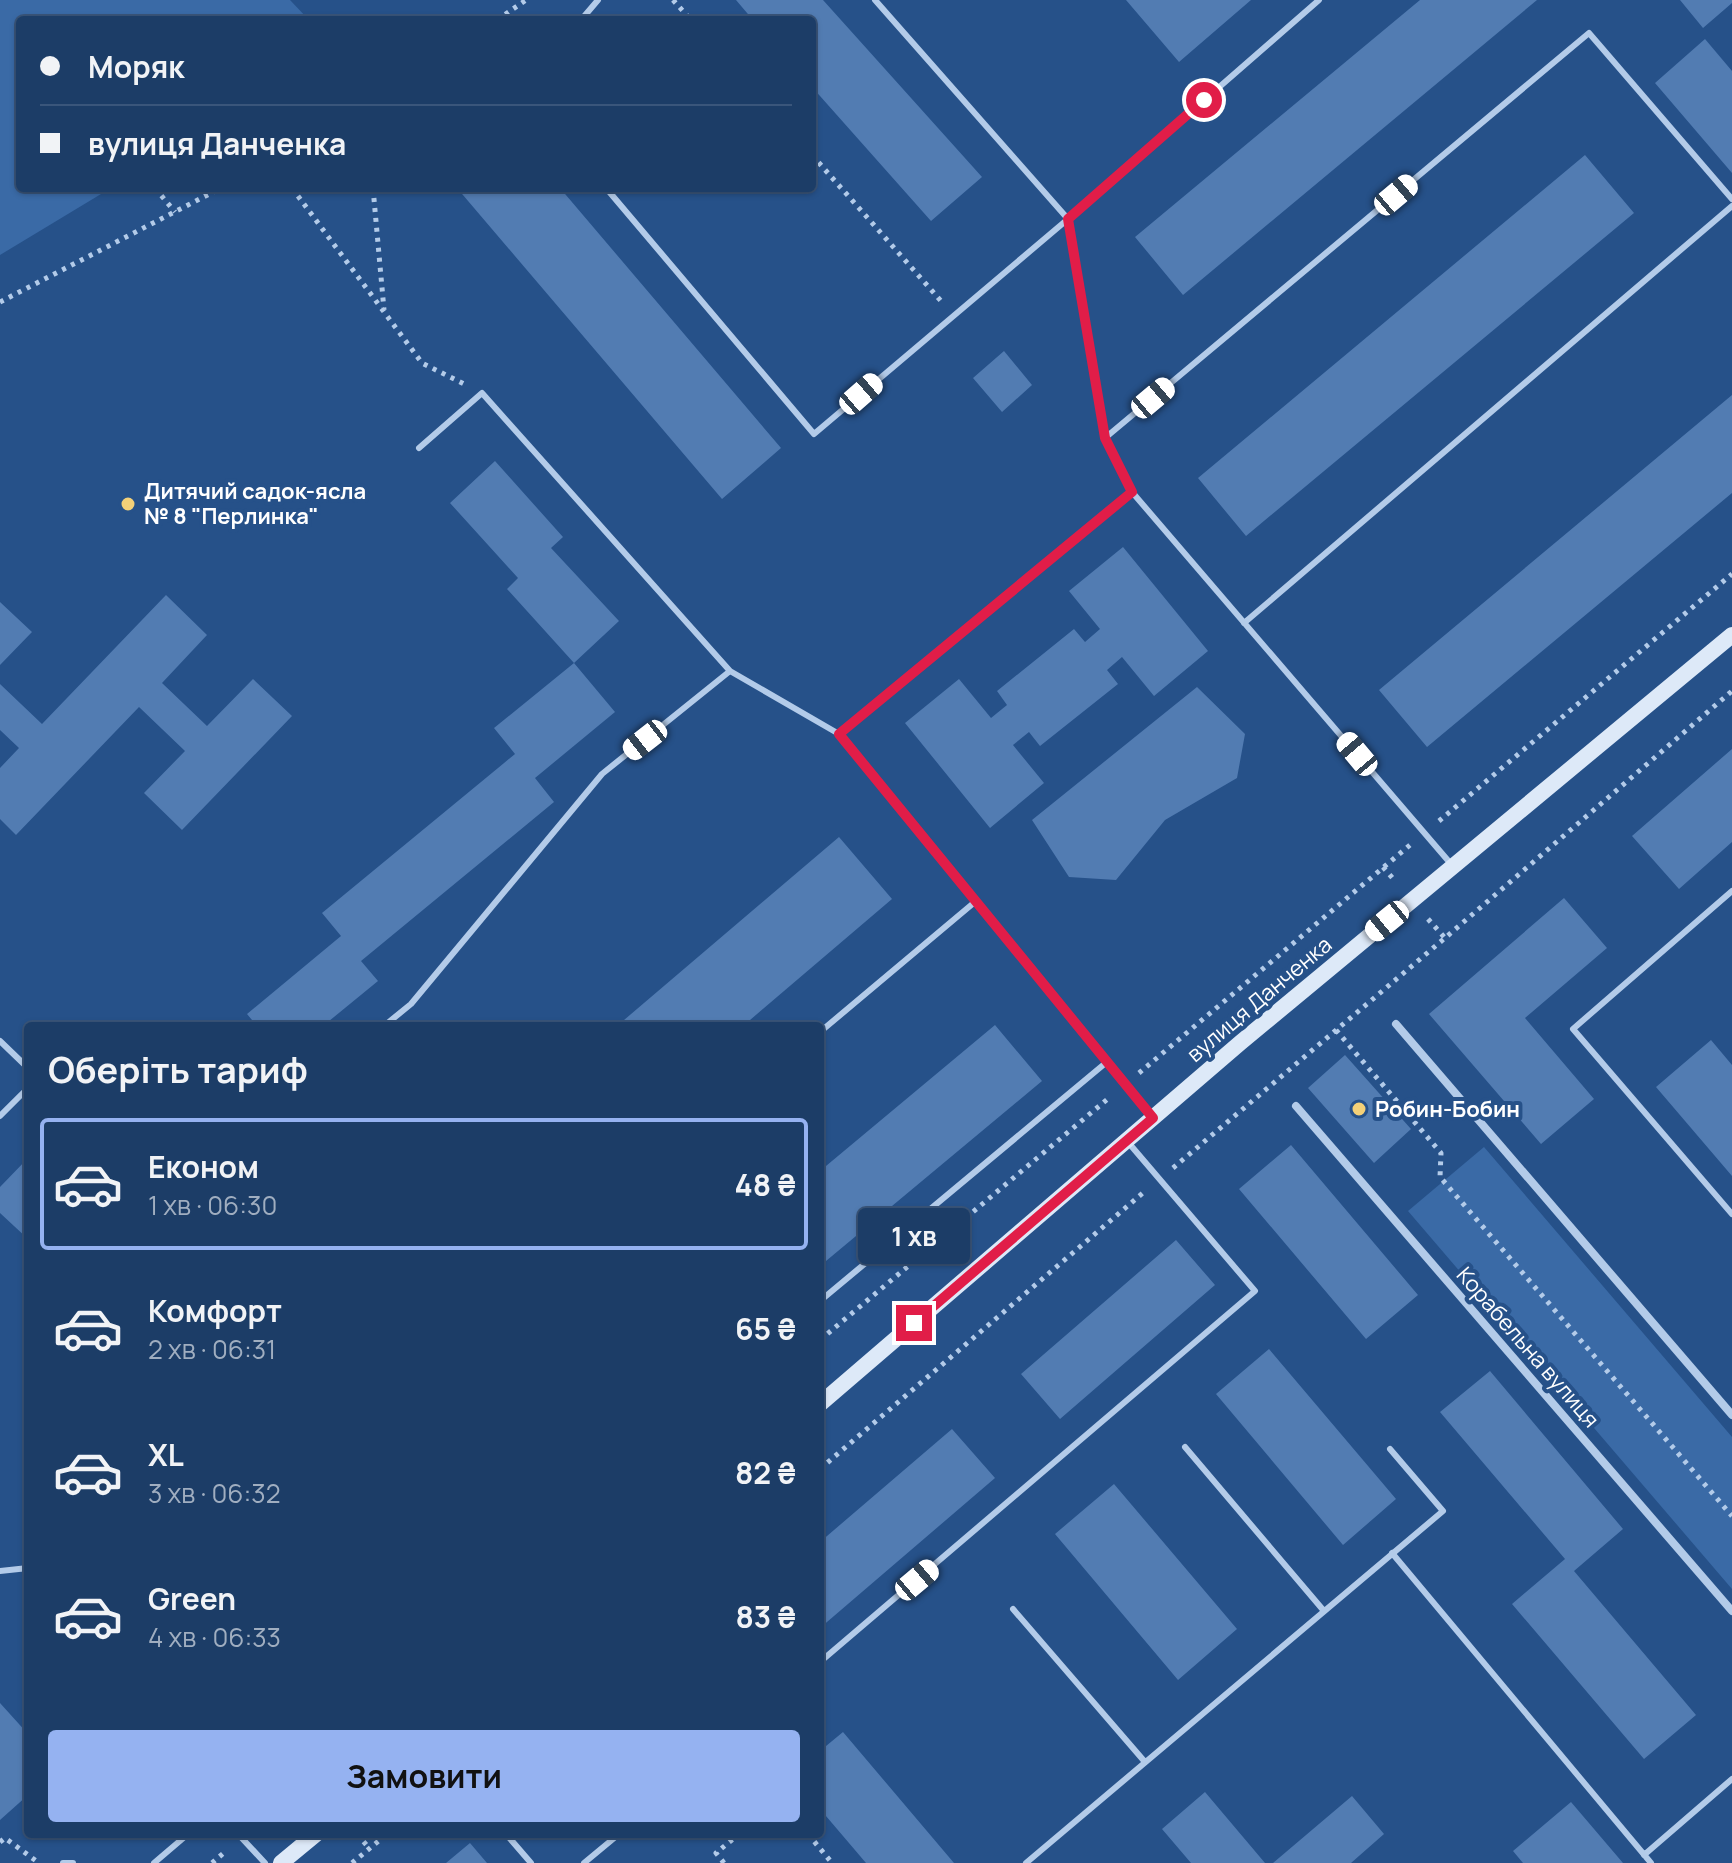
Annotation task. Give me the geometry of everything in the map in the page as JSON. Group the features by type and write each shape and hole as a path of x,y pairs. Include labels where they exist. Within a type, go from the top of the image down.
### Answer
{"street":[{"name":"вулиця Данченка","path":"824,1401 1240,1043 1732,635"},
{"path":"1396,1024 1732,1415"},
{"name":"Корабельна вулиця","path":"1296,1106 1732,1611"},
{"path":"289,1861 312,1838"}],"lane":[{"path":"584,16 598,0"},
{"path":"875,0 1068,219 1105,438 1132,492 1453,866"},
{"path":"609,192 814,434 1068,219 1318,0"},
{"path":"1105,438 1589,33 1732,199"},
{"path":"1244,623 1732,206"},
{"path":"419,448 482,393 730,671 839,734 1153,1118"},
{"path":"839,734 1132,492"},
{"path":"389,1022 411,1004 602,774 730,671"},
{"path":"1732,891 1573,1029 1732,1214"},
{"path":"824,1029 976,901"},
{"path":"0,1041 24,1064"},
{"path":"824,1298 1108,1061"},
{"path":"0,1116 24,1092"},
{"path":"824,1659 1255,1291 1127,1141"},
{"path":"1185,1447 1324,1611"},
{"path":"1026,1863 1443,1511 1390,1449"},
{"path":"1392,1553 1651,1863"},
{"path":"0,1571 24,1568"},
{"path":"1013,1609 1145,1762"},
{"path":"1644,1855 1732,1779"},
{"path":"154,1863 183,1838"},
{"path":"242,1838 265,1863"},
{"path":"509,1838 531,1863"},
{"path":"584,1863 614,1838"},
{"path":"63,1863 73,1863"}],"path":[{"path":"503,16 526,0"},
{"path":"673,0 687,16"},
{"path":"816,160 953,315"},
{"path":"158,192 175,212"},
{"path":"0,302 213,192"},
{"path":"295,192 422,363 482,393"},
{"path":"373,192 385,313"},
{"path":"824,1337 1732,574"},
{"path":"824,1466 1732,691"},
{"path":"1336,1030 1441,1153 1440,1177 1732,1516"},
{"path":"0,1842 5,1838 39,1863"},
{"path":"360,1838 370,1849"},
{"path":"352,1863 382,1838"},
{"path":"724,1863 716,1853 734,1838"},
{"path":"811,1838 832,1863"}],"shaded area":[{"path":"0,0 290,0 305,16 16,16 16,192 104,192 0,255"},
{"path":"1484,1147 1732,1437 1732,1589 1408,1211"}],"building":[{"path":"736,0 823,0 982,177 931,221 816,92 816,16 750,16"},
{"path":"1126,0 1251,0 1179,62"},
{"path":"1420,0 1537,0 1183,295 1135,237"},
{"path":"1680,0 1732,0 1732,3 1703,28"},
{"path":"1705,39 1732,71 1732,173 1655,83"},
{"path":"1585,155 1634,213 1246,536 1198,478"},
{"path":"460,192 563,192 781,448 722,499"},
{"path":"1004,351 1032,385 1002,412 973,378"},
{"path":"1732,395 1732,493 1427,747 1379,690"},
{"path":"495,461 563,537 551,548 619,621 574,663 507,589 518,578 450,503"},
{"path":"1123,547 1208,651 1154,696 1122,657 1107,670 1118,684 1040,746 1029,732 1013,745 1044,783 990,828 905,723 959,679 991,718 1007,705 997,691 1074,629 1085,642 1100,629 1069,591"},
{"path":"166,595 207,635 162,683 207,726 253,679 292,716 182,830 144,793 185,751 139,707 16,835 0,819 0,768 19,748 0,730 0,684 42,724"},
{"path":"0,602 32,632 0,665"},
{"path":"574,663 615,712 535,778 554,802 361,961 378,981 328,1022 254,1022 247,1014 341,936 322,913 515,754 494,728"},
{"path":"1197,687 1245,734 1237,778 1165,820 1116,880 1069,877 1032,820"},
{"path":"1732,749 1732,842 1679,889 1632,836"},
{"path":"839,837 892,899 748,1022 622,1022"},
{"path":"1564,898 1607,948 1525,1018 1594,1099 1541,1144 1429,1014"},
{"path":"995,1025 1042,1081 824,1263 824,1168"},
{"path":"1711,1040 1732,1065 1732,1176 1656,1087"},
{"name":"Робин-Бобин","path":"1345,1055 1411,1129 1374,1163 1308,1088"},
{"path":"1291,1145 1418,1295 1366,1339 1239,1189"},
{"path":"24,1162 24,1235 0,1213 0,1187"},
{"path":"1176,1240 1215,1285 1060,1419 1021,1374"},
{"path":"1269,1349 1396,1499 1343,1545 1216,1394"},
{"path":"1490,1371 1623,1529 1574,1571 1696,1715 1644,1759 1512,1604 1565,1559 1440,1412"},
{"path":"952,1429 995,1478 824,1625 824,1539"},
{"path":"1114,1484 1237,1629 1178,1680 1055,1534"},
{"path":"0,1703 24,1730 24,1799 0,1820"},
{"path":"843,1732 954,1863 866,1863 824,1814 824,1748"},
{"path":"1205,1792 1265,1863 1191,1863 1162,1829"},
{"path":"1352,1796 1384,1834 1351,1863 1273,1863"},
{"path":"1571,1802 1623,1863 1523,1863 1513,1851"},
{"path":"470,1843 487,1863 446,1863"}],"place":[{"name":"Дитячий садок-ясла № 8 \"Перлинка\"","path":"128,504"},
{"name":"Робин-Бобин","path":"1359,1109"}],"route":[{"path":"914,1323 1153,1118 839,734 1132,492 1105,438 1068,219 1204,100"}]}
